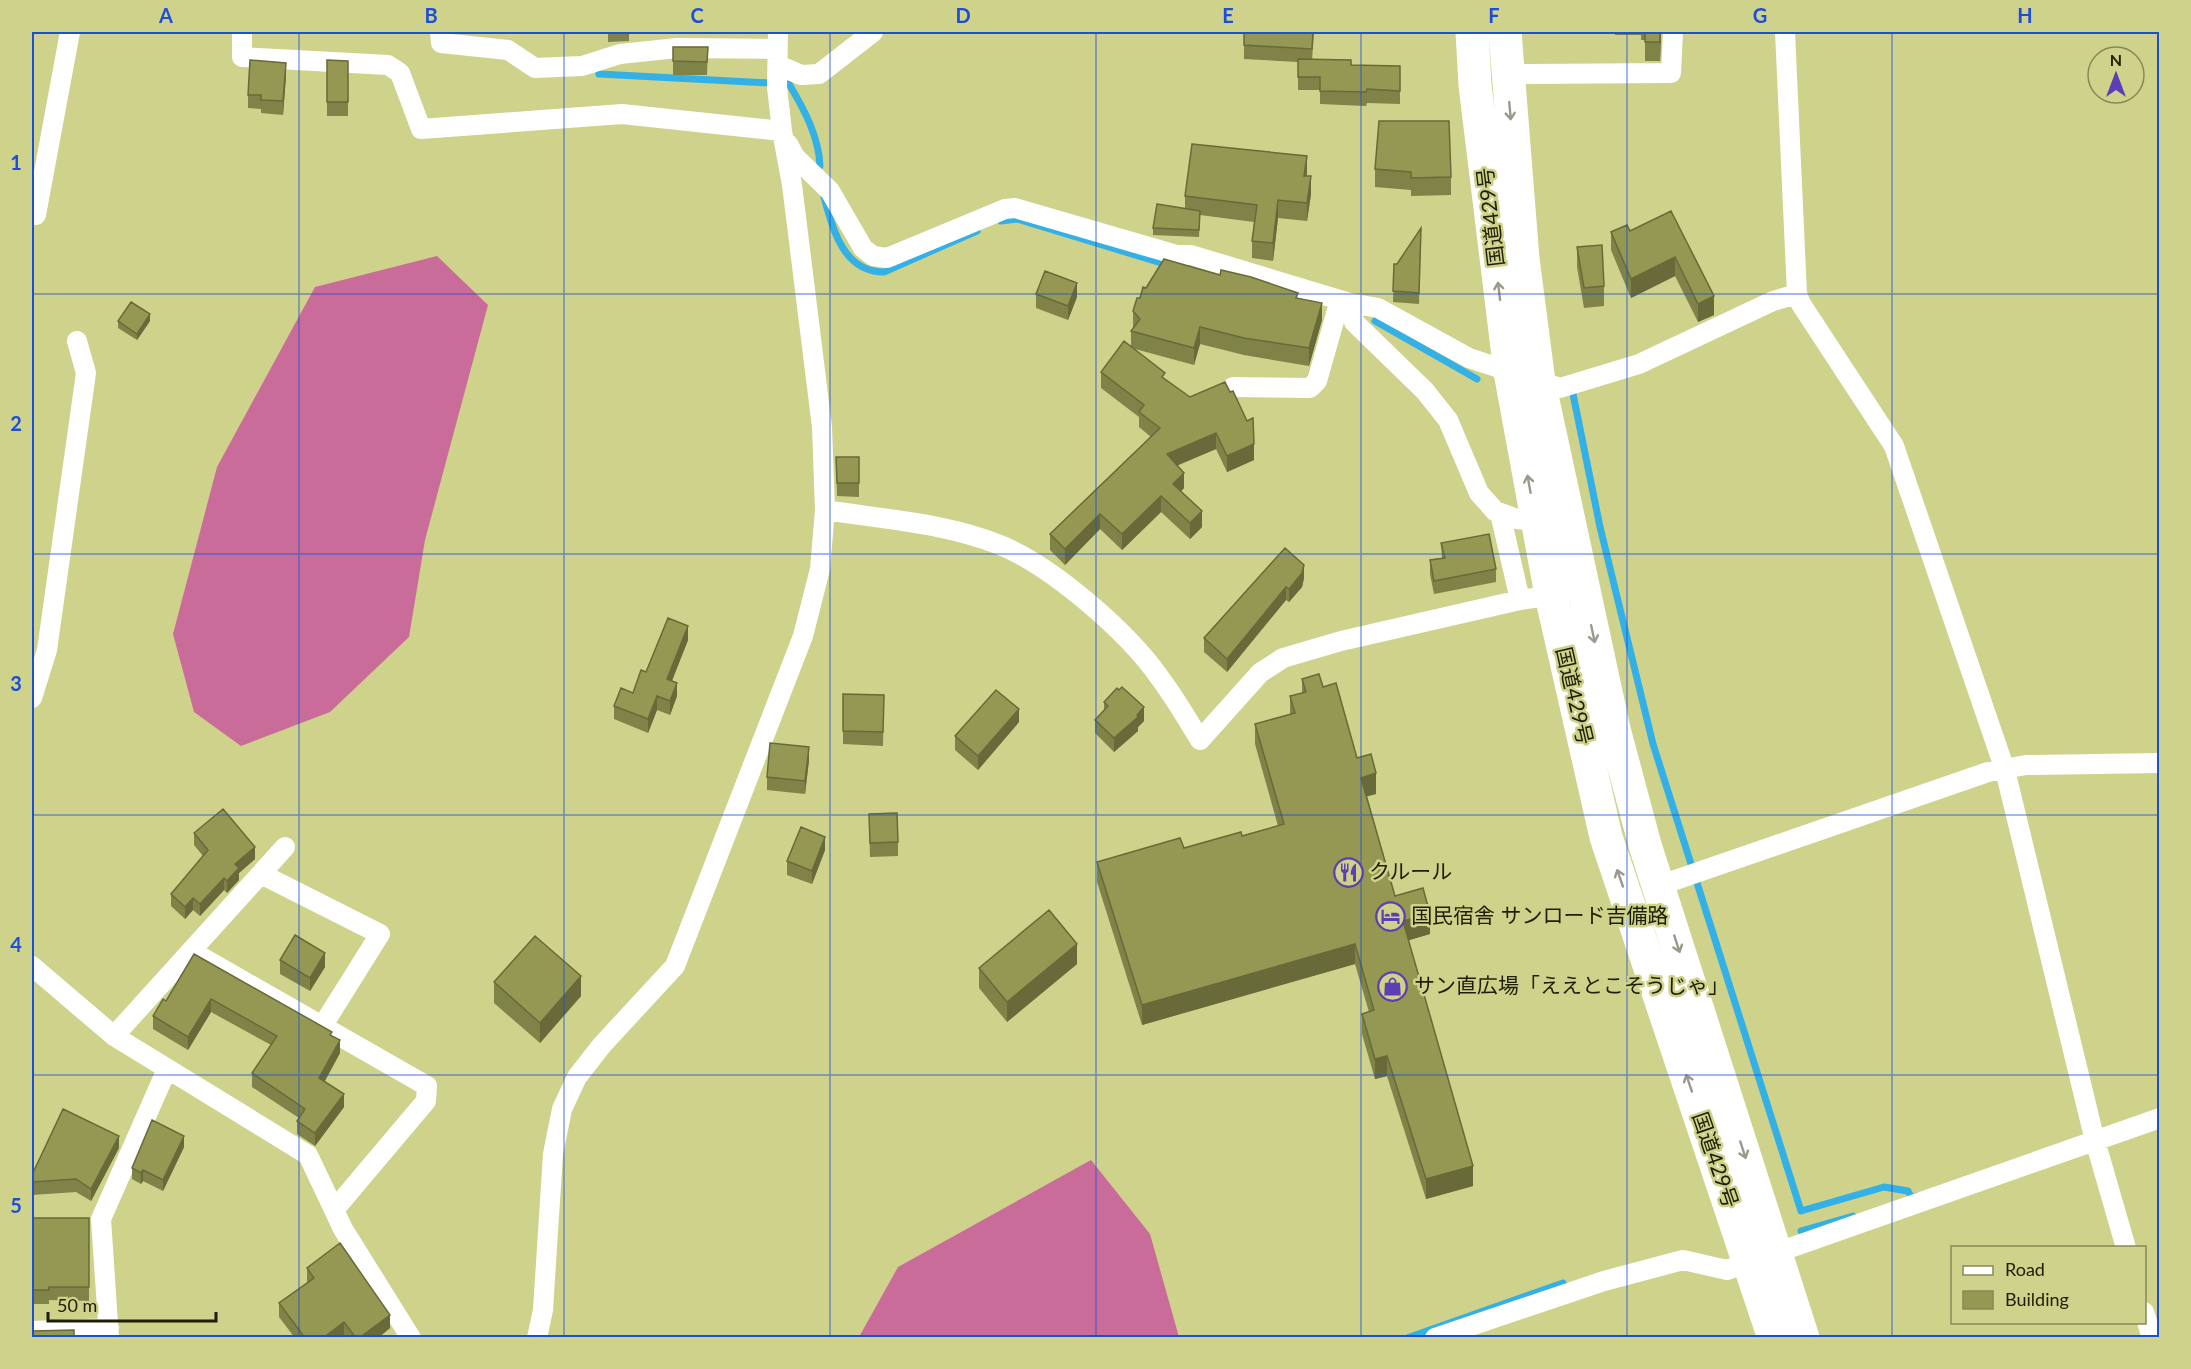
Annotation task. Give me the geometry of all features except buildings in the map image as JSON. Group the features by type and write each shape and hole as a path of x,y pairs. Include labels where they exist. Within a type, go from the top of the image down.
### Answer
{"highway":[{"path":"1473,43 1506,53"},
{"name":"国道429号","path":"1473,43 1524,377 1536,521 1535,598 1606,837 1763,1257 1803,1338"},
{"name":"国道429号","path":"1506,53 1523,259 1524,377 1570,524 1614,729 1763,1257 1774,1338"}],"street":[{"path":"36,215 70,32"},
{"path":"242,32 242,57 388,65 400,73 421,129 622,114 782,131"},
{"path":"440,32 441,43 508,50 535,68 582,66 620,54 677,48 778,62 801,75 819,74 873,32"},
{"path":"1506,53 1671,73 1673,32"},
{"path":"1785,32 1797,294 1801,304 1894,446 2005,770 2094,1136 2125,1246"},
{"path":"537,1338 543,1310 553,1154 562,1109 577,1077 602,1045 675,966 803,636 820,569 825,510 822,427 792,185 782,131 778,62"},
{"path":"782,131 795,157 830,191 863,248 873,255 887,258 1005,209 1015,208 1177,255 1191,255 1345,301 1378,308 1469,358 1560,388 1640,364 1773,301 1797,294"},
{"path":"1233,387 1310,388 1317,381 1345,301"},
{"path":"1345,301 1354,322 1425,391 1448,420 1479,493 1495,511 1517,519 1570,524"},
{"path":"32,698 47,650 86,373 77,341"},
{"path":"825,510 943,529 999,544 1040,565 1076,593 1135,648 1160,677 1200,740 1260,673 1283,658 1341,641 1535,598 1584,590"},
{"path":"1500,513 1535,598"},
{"path":"1659,886 1988,772 2026,765 2160,763"},
{"path":"114,1036 285,847"},
{"path":"261,874 380,934 323,1025"},
{"path":"191,951 427,1086 426,1101 334,1210"},
{"path":"32,966 114,1036 308,1155 334,1210 411,1338"},
{"path":"32,1331 109,1333 101,1219 167,1069"},
{"path":"1435,1338 1604,1281 1683,1260 1727,1270 2094,1136 2160,1118"},
{"path":"78,1219 101,1219"},
{"path":"2146,1316 2152,1338"}],"shaded area":[{"path":"437,256 488,305 425,540 409,637 330,712 241,746 194,712 173,634 217,467 315,287"},
{"path":"1091,1160 1150,1234 1179,1337 859,1337 898,1267"}],"waterway":[{"path":"599,74 789,84 814,134 820,166"},
{"path":"824,197 831,222 842,246 849,257 870,270 884,272 977,231"},
{"path":"1001,221 1017,219 1168,265"},
{"path":"1375,321 1477,379"},
{"path":"1573,394 1600,527 1653,744 1801,1211 1884,1187 1908,1191 1912,1198 1917,1196"},
{"path":"1801,1231 1853,1216"},
{"path":"1407,1338 1563,1283"}],"place":[{"name":"クルール","path":"1348,872"},
{"name":"国民宿舎 サンロード吉備路","path":"1390,916"},
{"name":"サン直広場「ええとこそうじゃ」","path":"1393,986"}]}
